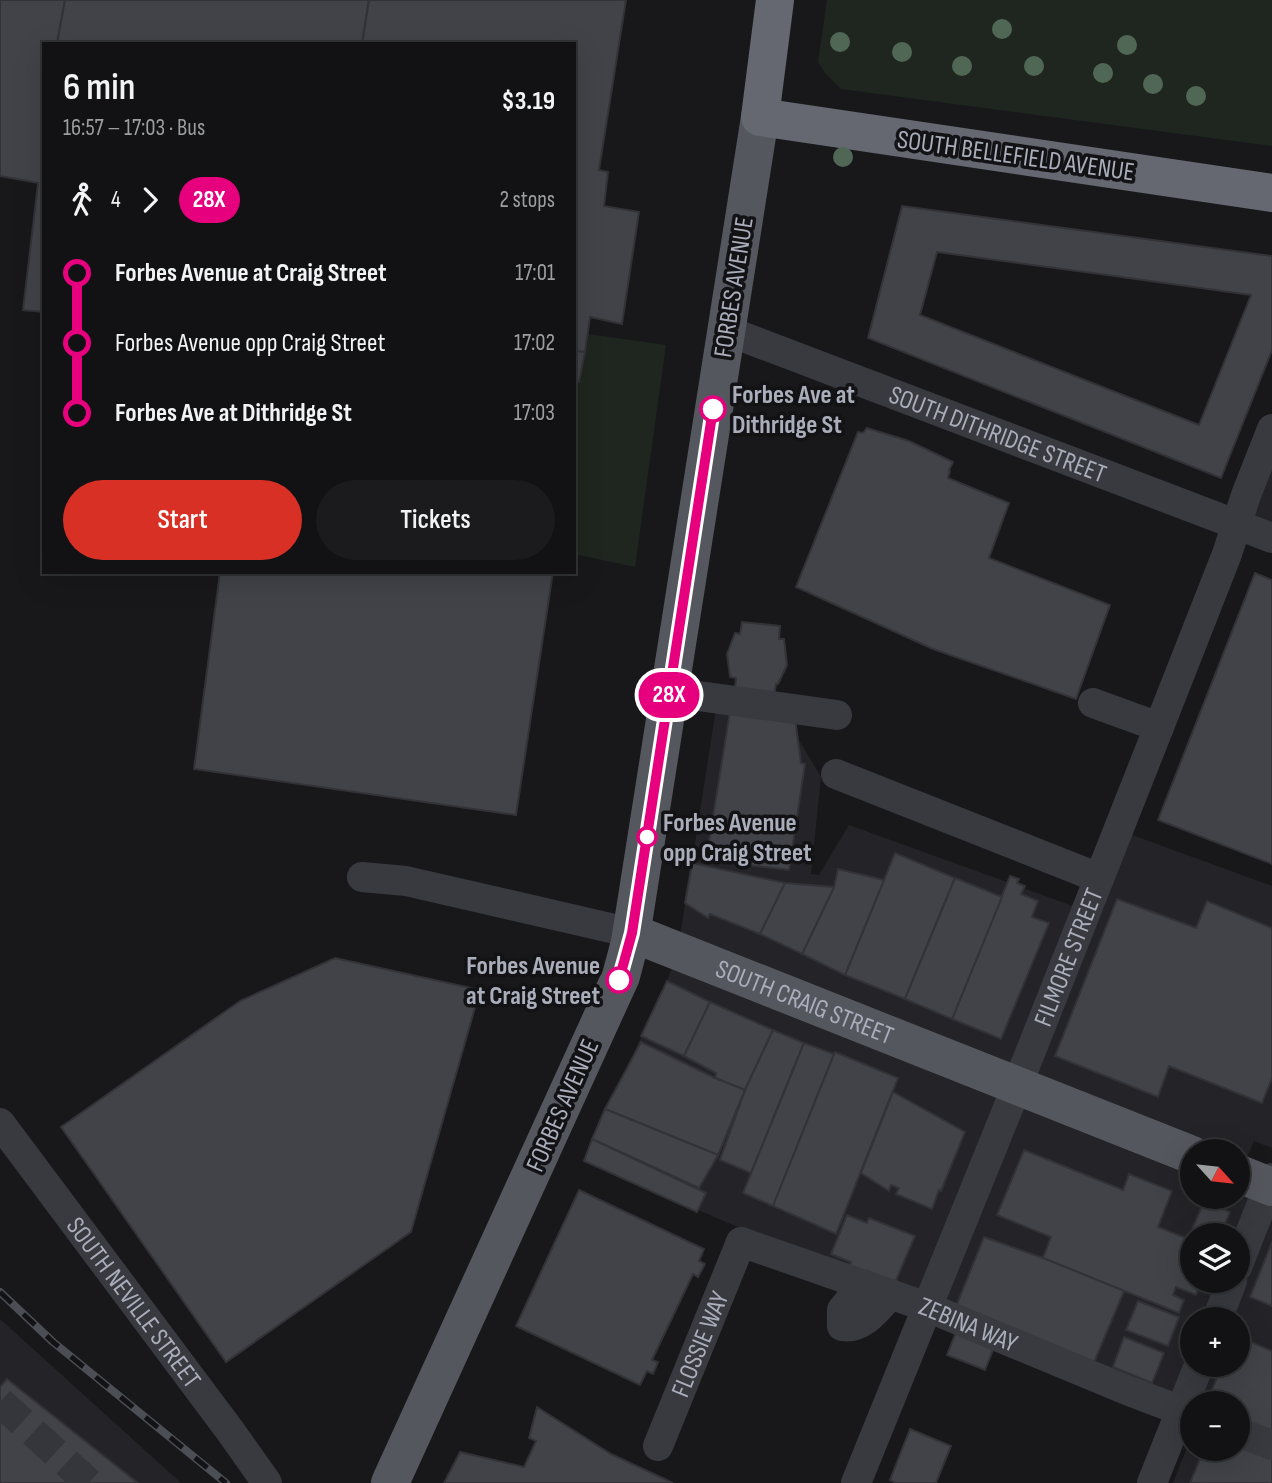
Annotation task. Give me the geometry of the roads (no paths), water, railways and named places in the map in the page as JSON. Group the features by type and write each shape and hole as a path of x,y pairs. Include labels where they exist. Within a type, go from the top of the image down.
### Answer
{"highway":[{"name":"FORBES AVENUE","path":"760,117 775,0"},
{"name":"SOUTH BELLEFIELD AVENUE","path":"760,117 1272,193"}],"main road":[{"name":"FORBES AVENUE","path":"390,1483 621,976 632,933 760,117"},
{"name":"SOUTH CRAIG STREET","path":"632,933 1180,1150"}],"street":[{"name":"SOUTH DITHRIDGE STREET","path":"726,330 1272,538"},
{"name":"FILMORE STREET","path":"861,1481 927,1307 1227,554 1246,495 1272,429"},
{"path":"669,692 837,715"},
{"path":"1093,703 1159,727"},
{"path":"836,774 1099,878"},
{"name":"SOUTH CRAIG STREET","path":"362,877 406,881 632,933"},
{"name":"SOUTH NEVILLE STREET","path":"0,1124 267,1483"},
{"path":"1250,1224 1263,1181"},
{"name":"ZEBINA WAY","path":"741,1241 927,1307 1180,1410"},
{"name":"FLOSSIE WAY","path":"659,1446 741,1241"},
{"path":"863,1284 842,1310 842,1326 850,1328 867,1320 891,1294"},
{"path":"1152,1483 1180,1427"},
{"path":"1250,1437 1272,1446"}],"tunnel":[{"path":"0,1402 89,1483"}],"railway":[{"path":"0,1292 53,1342 226,1483"}],"place":[{"name":"Forbes Ave at Dithridge St","path":"713,409"},
{"name":"Forbes Avenue opp Craig Street","path":"647,837"},
{"name":"Forbes Avenue at Craig Street","path":"619,980"}]}
